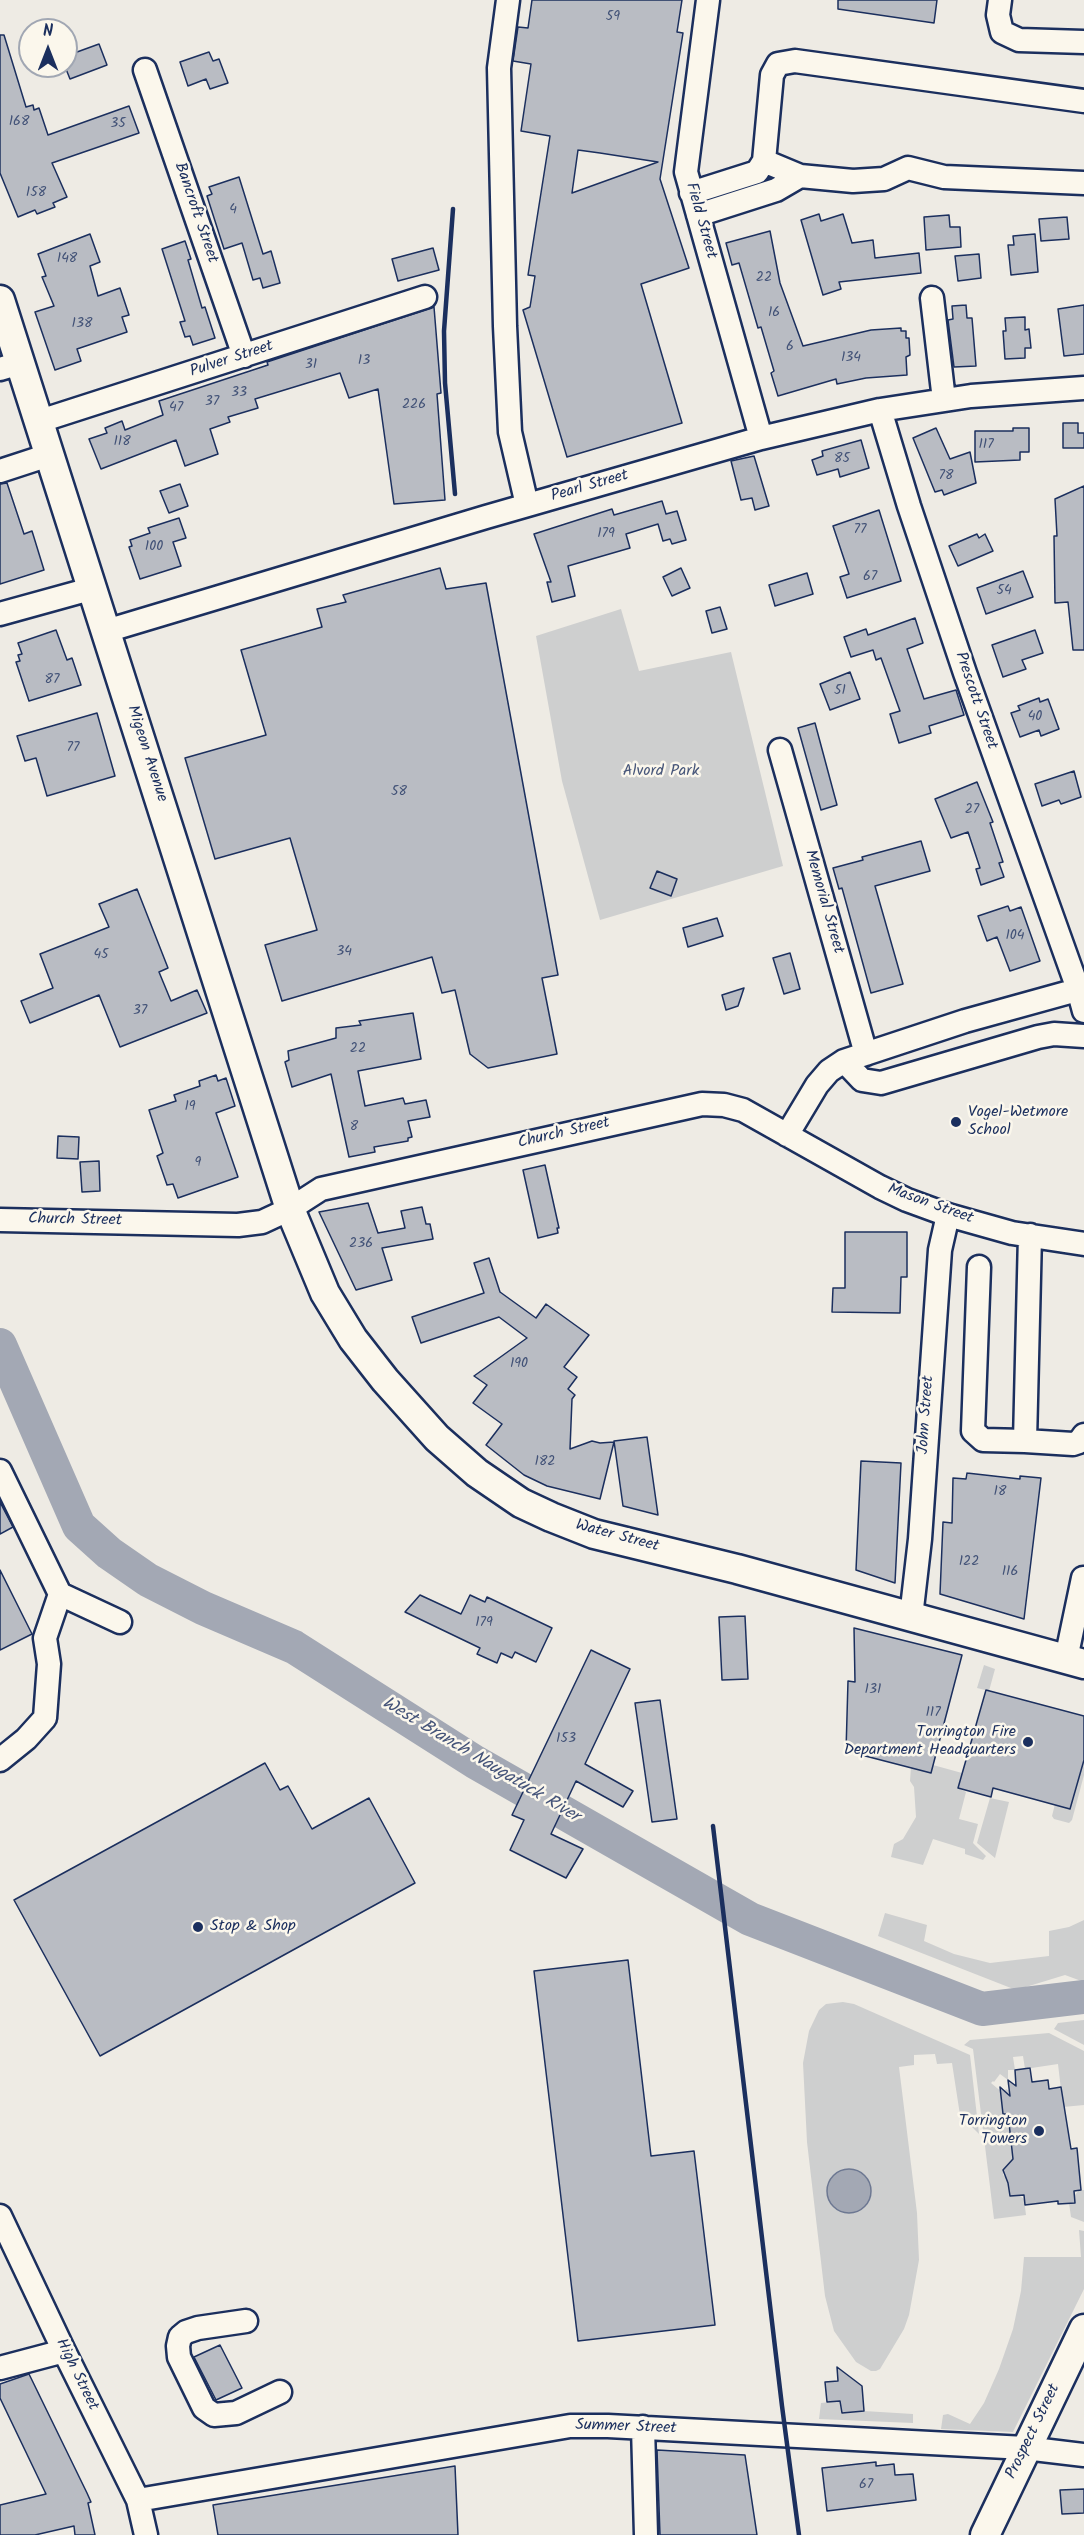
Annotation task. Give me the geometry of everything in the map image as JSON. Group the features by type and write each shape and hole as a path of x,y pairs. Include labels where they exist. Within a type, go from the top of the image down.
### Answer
{"main road":[{"name":"Migeon Avenue","path":"0,300 10,366 39,421 290,1209"},
{"name":"Water Street","path":"290,1209 325,1293 353,1339 410,1410 437,1438 499,1490 521,1503 594,1534 699,1559 1075,1662"},
{"name":"Prospect Street","path":"985,2535 1084,2329"}],"street":[{"path":"508,0 499,68 506,326 510,432 527,505"},
{"name":"Field Street","path":"708,0 686,172 761,438"},
{"path":"1000,0 998,15 1002,32 1019,40 1084,42"},
{"path":"691,193 757,172 764,161 772,75 778,64 795,60 1084,100"},
{"name":"Bancroft Street","path":"145,70 244,356"},
{"path":"764,161 800,176 853,181 884,179 908,168 944,177 1084,183"},
{"path":"698,215 776,190 800,176"},
{"name":"Pulver Street","path":"39,421 425,297"},
{"path":"932,298 944,400"},
{"name":"Pearl Street","path":"106,631 527,505 761,438 880,410 944,400 1084,388"},
{"name":"Prescott Street","path":"880,410 965,673 1081,989 1084,1011"},
{"path":"0,471 49,455"},
{"path":"0,614 94,588"},
{"name":"Memorial Street","path":"780,750 866,1054"},
{"path":"787,1135 817,1085 829,1071 844,1061 965,1021 1081,989"},
{"path":"844,1061 862,1080 880,1083 1038,1037 1054,1034 1084,1036"},
{"name":"Church Street","path":"7,1220 237,1225 262,1222 290,1209 321,1189 702,1104 724,1105 743,1110 787,1135"},
{"name":"Mason Street","path":"787,1135 880,1187 948,1215 1030,1235 1084,1244"},
{"name":"John Street","path":"910,1617 920,1539 940,1250 948,1215"},
{"path":"1025,1442 1030,1235"},
{"path":"979,1267 973,1431 983,1440 1025,1442 1073,1444 1079,1442 1084,1436"},
{"path":"0,1471 60,1594 120,1622"},
{"path":"1075,1662 1083,1578"},
{"path":"0,1760 26,1739 45,1718 49,1664 45,1638 60,1594"},
{"name":"High Street","path":"0,2216 138,2500 146,2535"},
{"path":"246,2321 186,2332 180,2337 179,2357 204,2408 214,2415 236,2413 280,2392"},
{"path":"0,2368 64,2351"},
{"name":"Summer Street","path":"138,2500 570,2427 643,2427 1025,2448 1084,2455"},
{"path":"643,2427 646,2535"}],"green space":[{"name":"Alvord Park","path":"621,609 639,671 731,652 783,866 600,920 562,781 536,636"},
{"path":"984,1665 995,1669 989,1691 977,1688"},
{"path":"1084,1760 1084,1775 1072,1820 1069,1823 1054,1819 1052,1816 1055,1804 1070,1808"},
{"path":"933,1765 962,1773 958,1788 966,1792 959,1819 978,1824 973,1843 986,1856 983,1860 965,1854 965,1849 933,1839 923,1865 891,1857 894,1844 903,1839 916,1817 914,1787 910,1781 911,1767 931,1773"},
{"path":"990,1798 1009,1802 995,1858 977,1843"},
{"path":"885,1913 927,1925 924,1941 954,1954 990,1963 1049,1956 1049,1931 1069,1927 1084,1920 1084,1982 1065,1975 1016,1990 878,1936"},
{"path":"843,2002 854,2004 970,2055 979,2134 960,2115 952,2063 937,2064 935,2054 914,2055 914,2065 899,2067 917,2213 919,2260 909,2315 904,2329 880,2369 876,2371 871,2371 856,2362 834,2331 825,2296 807,2142 803,2063 809,2031 819,2010 826,2004"},
{"path":"1084,2020 1084,2045 1054,2029 1058,2023"},
{"path":"1049,2033 1084,2051 1084,2105 1063,2107 1058,2064 1025,2069 1023,2056 1013,2057 1015,2070 1008,2070 1008,2080 1000,2074 991,2083 1003,2093 1006,2089 1012,2092 1003,2114 1011,2113 1019,2164 1007,2165 1003,2170 1003,2175 1008,2179 1010,2196 1019,2195 1024,2199 1026,2215 994,2219 973,2049 964,2045 970,2040"},
{"path":"1079,2190 1084,2190 1084,2222 1071,2217 1069,2203 1075,2203 1075,2195"},
{"path":"1079,2230 1084,2231 1084,2289 1013,2432 941,2429 943,2415 948,2414 970,2424 984,2403 1013,2329 1021,2291 1024,2257 1081,2257"},
{"path":"840,2401 842,2413 864,2411 913,2414 913,2423 819,2419 821,2403"}],"shaded area":[{"path":"849,2169 858,2170 865,2175 870,2182 870,2200 865,2207 858,2212 849,2213 840,2212 833,2207 828,2200 827,2191 828,2182 833,2175 840,2170"}],"building":[{"path":"532,0 682,0 677,32 683,33 660,179 689,268 641,284 682,423 567,457 523,310 530,307 535,276 528,275 550,136 521,131 531,64 513,61 518,27 528,28","holes":["578,150 658,162 572,193"]},
{"path":"838,0 937,0 934,23 838,9"},
{"path":"0,35 4,35 26,107 33,105 34,110 39,108 48,135 129,106 139,133 52,163 67,197 53,203 55,207 37,214 35,210 18,217 0,173"},
{"path":"99,44 107,65 78,76 78,52"},
{"path":"209,52 213,61 219,59 228,83 210,89 206,79 188,86 180,62"},
{"path":"239,177 263,254 271,251 280,283 263,288 260,278 253,280 242,243 224,249 207,196 212,194 209,187"},
{"path":"819,214 821,221 843,214 852,243 873,240 875,258 919,253 921,273 839,282 841,289 823,295 801,220"},
{"path":"949,215 950,227 960,227 961,247 926,250 924,217"},
{"path":"1067,217 1069,239 1041,241 1039,219"},
{"path":"770,231 780,283 803,346 871,330 901,328 901,331 906,331 906,338 909,338 910,355 906,357 907,375 866,378 837,384 836,379 778,396 771,373 774,371 761,327 758,328 739,263 732,265 726,243"},
{"path":"90,234 100,262 90,266 98,296 120,288 129,315 122,317 127,332 77,349 81,361 55,370 35,312 54,306 42,277 46,276 38,254"},
{"path":"1035,234 1038,272 1011,275 1008,245 1014,245 1013,236"},
{"path":"185,241 202,308 205,307 215,338 193,345 190,336 185,337 180,322 185,321 162,249"},
{"path":"433,248 439,270 398,281 392,259"},
{"path":"979,254 981,278 958,281 955,256"},
{"path":"966,305 967,318 972,318 976,366 954,367 948,320 953,319 952,306"},
{"path":"1084,305 1084,354 1064,356 1058,309"},
{"path":"434,307 441,393 437,394 445,500 394,504 378,389 349,398 340,373 255,399 258,408 228,417 230,422 210,429 218,454 185,466 176,440 101,469 89,439 107,433 105,428 122,421 125,430 163,415 159,401 268,365 267,362"},
{"path":"1025,317 1025,330 1029,329 1031,348 1025,348 1025,358 1005,359 1003,331 1006,331 1005,318"},
{"path":"1063,423 1078,423 1078,433 1084,433 1084,448 1063,448"},
{"path":"936,428 950,459 970,452 976,483 944,495 942,490 935,492 913,438"},
{"path":"1013,428 1029,428 1029,452 1020,452 1020,460 975,462 975,431 1013,431"},
{"path":"861,440 869,468 840,477 838,469 817,475 812,460 823,456 822,451"},
{"path":"754,456 769,506 755,510 752,498 741,500 731,461"},
{"path":"7,483 24,534 32,531 44,570 0,584 0,484"},
{"path":"180,484 188,506 169,513 160,491"},
{"path":"1084,486 1084,650 1073,650 1068,602 1055,603 1054,536 1057,536 1055,499"},
{"path":"662,501 666,514 677,511 686,540 672,544 670,539 663,541 658,524 626,534 630,548 568,566 575,596 552,602 547,582 551,582 534,534 612,509 614,515"},
{"path":"879,510 901,581 847,598 840,577 849,574 833,526"},
{"path":"179,518 186,538 173,542 181,566 140,579 129,547 132,546 130,540 150,533 148,528"},
{"path":"977,534 979,538 985,534 993,551 958,566 949,546"},
{"path":"440,568 446,589 486,583 558,975 542,978 557,1054 488,1068 470,1054 455,990 442,993 432,957 282,1001 265,945 317,930 290,838 215,859 185,758 266,735 241,650 322,627 317,609 346,602 343,595"},
{"path":"681,568 690,588 672,596 663,577"},
{"path":"1023,571 1033,597 986,614 977,588"},
{"path":"807,573 813,594 775,606 769,585"},
{"path":"720,607 727,629 712,633 706,611"},
{"path":"915,618 923,643 907,649 924,699 956,690 964,715 929,726 931,733 899,743 890,714 900,711 881,658 876,660 873,650 851,657 844,637 866,629 868,635"},
{"path":"56,630 67,660 72,658 81,685 29,701 16,662 20,661 18,655 22,654 18,643"},
{"path":"1035,630 1043,653 1022,660 1026,669 1003,677 992,645"},
{"path":"850,672 860,699 830,710 820,684"},
{"path":"1039,698 1040,702 1048,699 1059,729 1041,736 1039,730 1020,737 1011,713 1020,710 1018,706"},
{"path":"97,713 115,776 47,796 36,758 25,761 17,736"},
{"path":"815,723 837,805 821,810 798,728"},
{"path":"1074,771 1081,797 1061,804 1059,800 1042,806 1035,784"},
{"path":"977,782 993,822 990,823 1003,862 999,863 1004,877 981,885 976,869 980,868 968,832 951,838 935,799"},
{"path":"921,841 930,871 875,886 903,984 871,993 842,888 839,889 833,868 863,860 862,857"},
{"path":"657,871 677,879 671,896 650,888"},
{"path":"137,889 168,968 159,972 171,1001 197,990 207,1013 120,1047 99,995 30,1023 21,1001 53,988 40,954 109,927 99,904"},
{"path":"1008,906 1010,911 1021,907 1040,961 1010,971 997,937 987,941 978,916"},
{"path":"717,918 723,936 688,947 683,928"},
{"path":"790,953 800,989 784,994 773,958"},
{"path":"744,988 738,1006 726,1010 722,995"},
{"path":"413,1013 421,1059 358,1071 365,1106 403,1098 405,1104 426,1100 430,1117 408,1121 412,1137 408,1138 408,1141 374,1147 375,1152 349,1157 331,1074 292,1087 285,1062 289,1060 288,1051 336,1038 336,1028 361,1025 359,1021"},
{"path":"216,1075 218,1081 226,1078 235,1106 216,1113 238,1177 178,1198 173,1184 167,1185 157,1156 163,1153 149,1110 176,1101 174,1095 200,1086 199,1081"},
{"path":"58,1136 79,1137 78,1159 57,1158"},
{"path":"99,1161 100,1191 82,1192 80,1162"},
{"path":"545,1165 559,1228 557,1228 558,1233 538,1238 523,1170"},
{"path":"368,1203 378,1233 405,1228 401,1211 422,1207 426,1224 430,1224 433,1239 382,1248 392,1280 356,1290 319,1212"},
{"path":"845,1232 907,1232 907,1277 901,1277 900,1313 832,1312 833,1288 845,1288"},
{"path":"489,1258 500,1292 536,1318 546,1304 589,1335 564,1367 577,1377 568,1389 575,1395 572,1399 570,1449 592,1441 614,1442 600,1499 547,1486 524,1475 486,1445 502,1424 473,1403 487,1385 474,1376 527,1338 499,1317 421,1343 412,1317 484,1293 474,1263"},
{"path":"647,1437 658,1515 623,1506 614,1441"},
{"path":"861,1461 901,1463 895,1583 856,1570"},
{"path":"967,1473 1020,1479 1020,1476 1041,1478 1024,1619 940,1594 943,1522 952,1523 953,1478 966,1479"},
{"path":"0,1502 13,1527 0,1534"},
{"path":"0,1570 32,1634 0,1650"},
{"path":"420,1595 461,1614 470,1595 485,1602 487,1597 552,1628 536,1662 515,1652 512,1658 501,1653 497,1663 477,1654 480,1648 405,1612"},
{"path":"745,1616 748,1679 722,1680 719,1617"},
{"path":"854,1628 962,1655 931,1773 846,1751 848,1681 855,1682"},
{"path":"591,1650 630,1669 585,1764 633,1791 623,1807 576,1781 551,1834 583,1849 566,1878 510,1850 524,1820 512,1815"},
{"path":"986,1690 1084,1716 1084,1760 1070,1809 993,1788 991,1797 958,1788"},
{"path":"660,1700 677,1819 652,1822 635,1703"},
{"path":"265,1763 280,1790 288,1786 312,1829 369,1798 415,1883 100,2056 14,1900"},
{"path":"628,1960 651,2156 694,2151 715,2325 578,2341 534,1971"},
{"name":"Torrington Towers","path":"1030,2068 1032,2082 1048,2080 1049,2089 1061,2087 1071,2149 1077,2148 1081,2190 1074,2191 1075,2203 1058,2204 1058,2201 1025,2205 1024,2195 1010,2196 1003,2170 1013,2159 1008,2114 1003,2114 1000,2087 1010,2096 1008,2080 1016,2086 1015,2070"},
{"path":"220,2345 242,2388 216,2400 194,2357"},
{"path":"837,2367 862,2386 864,2411 842,2413 840,2401 827,2402 825,2382 838,2381"},
{"path":"29,2374 91,2502 88,2503 95,2535 75,2535 74,2526 35,2535 0,2535 0,2505 46,2494 0,2398 0,2384"},
{"path":"657,2450 745,2455 757,2535 660,2535"},
{"path":"876,2462 876,2466 894,2464 895,2475 913,2474 916,2500 827,2511 822,2468"},
{"path":"455,2466 458,2535 218,2535 213,2505"},
{"path":"1084,2489 1084,2513 1062,2514 1060,2490"}],"waterway":[{"name":"West Branch Naugatuck River","path":"0,1345 79,1526 109,1553 148,1580 203,1608 294,1647 475,1762 750,1919 982,2009 1084,1997"}],"railway":[{"path":"453,209 444,331 445,383 455,494"},
{"path":"713,1826 799,2535"}],"place":[{"name":"Vogel-Wetmore School","path":"956,1122"},
{"name":"Torrington Fire Department Headquarters","path":"1028,1742"},
{"name":"Stop & Shop","path":"198,1927"},
{"name":"Torrington Towers","path":"1039,2131"}]}
